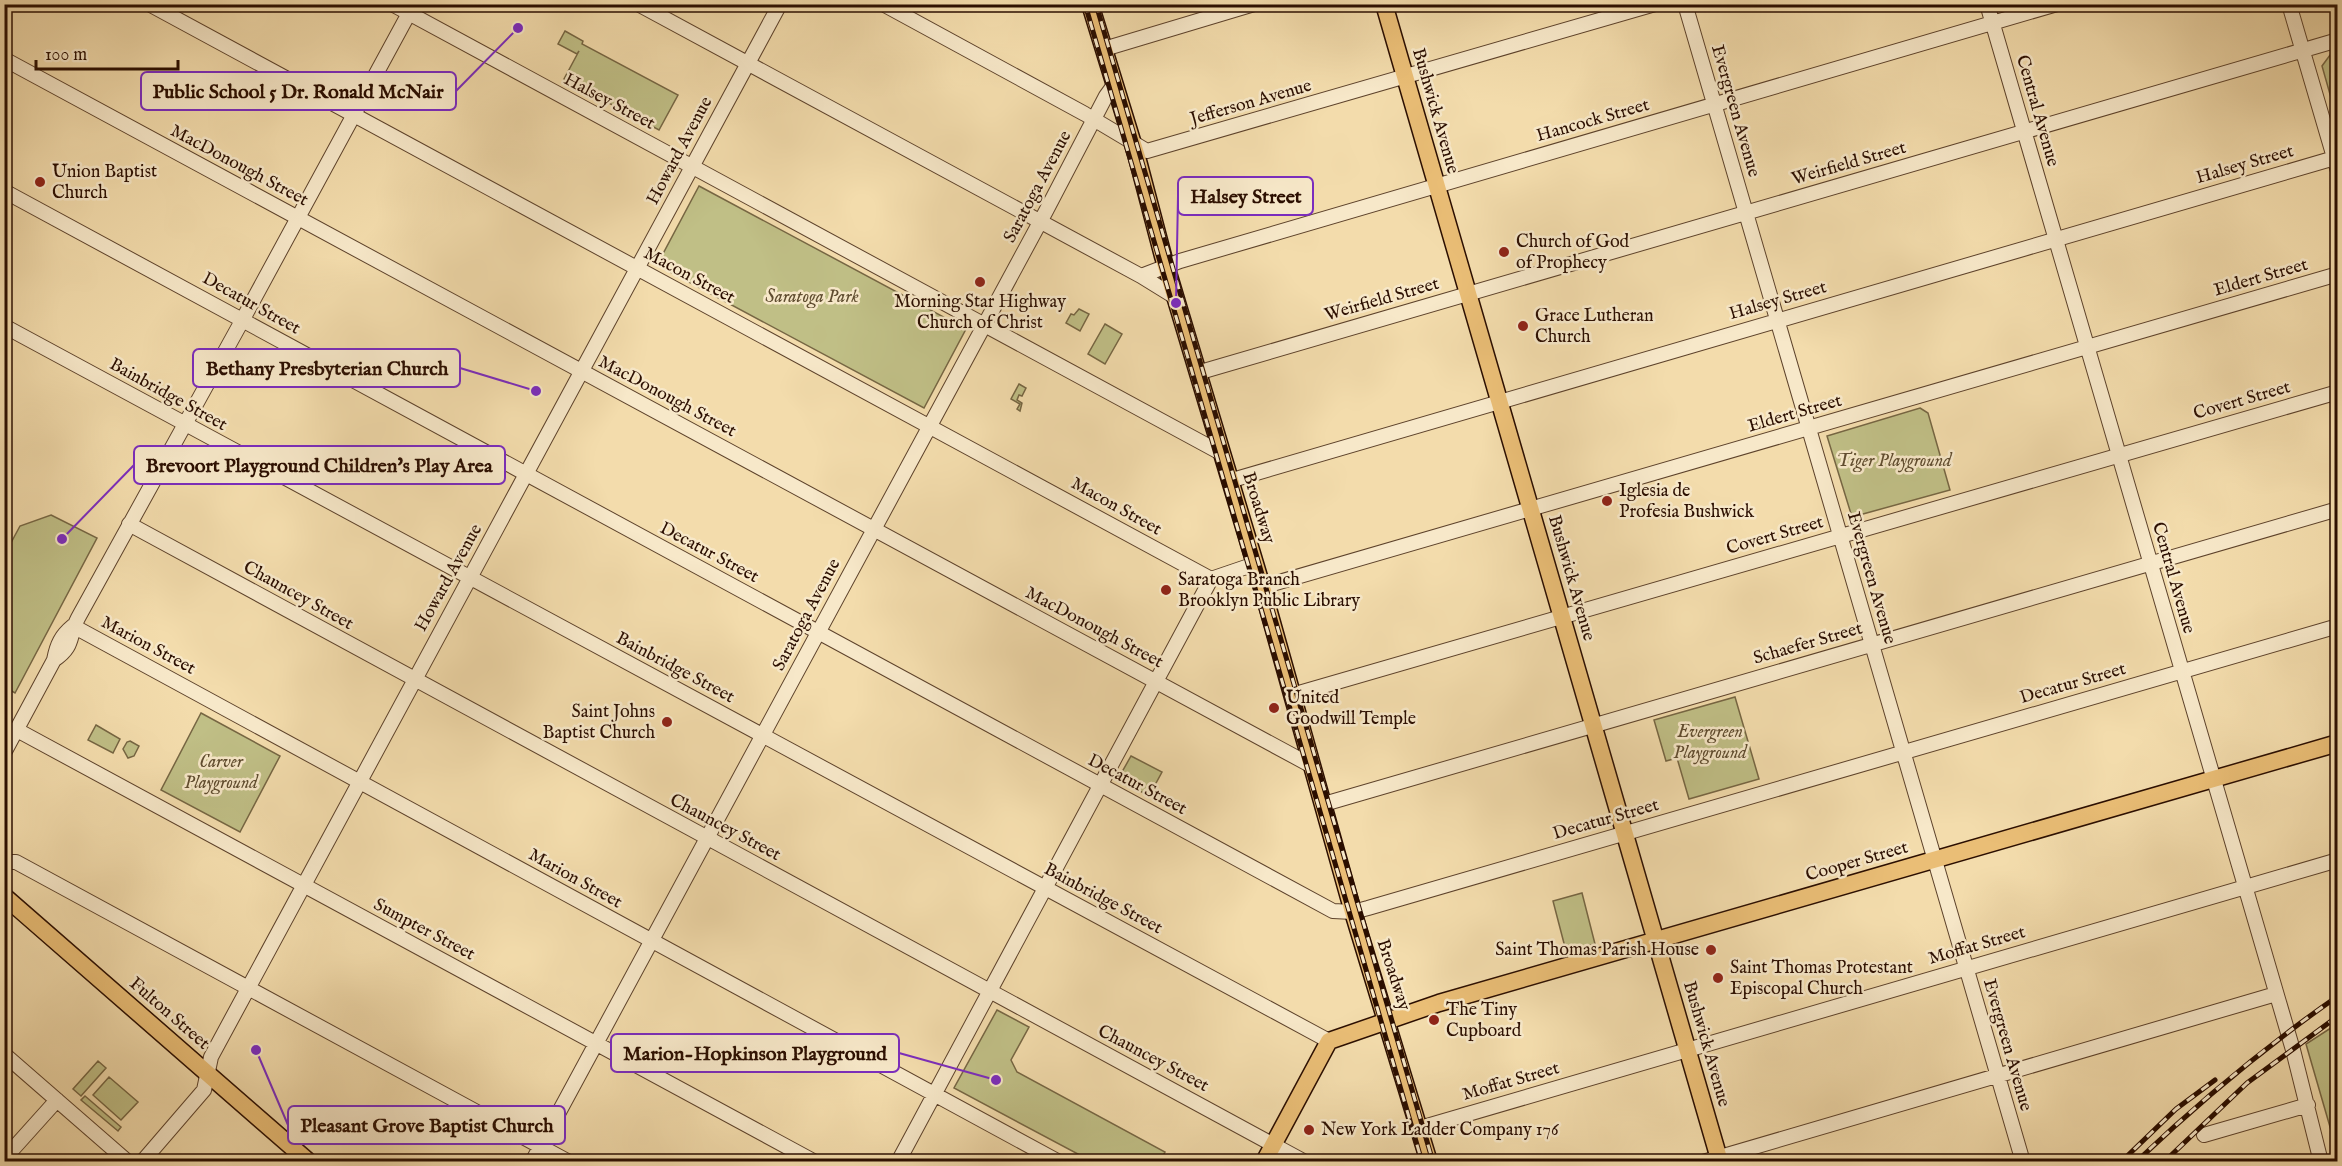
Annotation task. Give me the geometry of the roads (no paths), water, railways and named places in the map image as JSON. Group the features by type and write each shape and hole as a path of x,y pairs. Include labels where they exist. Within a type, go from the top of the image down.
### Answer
{"main road":[{"name":"Broadway","path":"1090,4 1262,587 1353,912 1430,1161"},
{"name":"Bushwick Avenue","path":"1383,4 1688,1049 1714,1160"},
{"name":"Cooper Street","path":"1329,1041 1439,1003 2337,743"},
{"name":"Fulton Street","path":"4,896 309,1161"},
{"path":"1264,1161 1329,1041"}],"street":[{"name":"Macon Street","path":"148,4 1211,579"},
{"name":"Halsey Street","path":"392,4 411,9 692,167 1221,453"},
{"path":"638,4 1141,276 1175,297"},
{"name":"Howard Avenue","path":"142,1161 204,1090 211,1057 248,987 780,4"},
{"name":"Jefferson Avenue","path":"883,4 1094,119 1147,151 1655,4"},
{"path":"1104,49 1254,4"},
{"name":"Evergreen Avenue","path":"1685,4 2023,1161"},
{"name":"Central Avenue","path":"1987,4 2214,779 2308,1105 2321,1161"},
{"name":"Hancock Street","path":"1141,276 1166,266 1436,185 2058,4"},
{"path":"2289,4 2336,162"},
{"path":"4,753 54,660 63,634 74,626 411,9"},
{"name":"Weirfield Street","path":"1197,373 2337,40"},
{"name":"MacDonough Street","path":"4,59 1312,766"},
{"name":"Saratoga Avenue","path":"532,1161 1114,85"},
{"name":"Halsey Street","path":"1229,481 1777,320 2336,162"},
{"name":"Decatur Street","path":"4,191 1333,911 1353,912 2337,626"},
{"name":"Eldert Street","path":"1262,587 2337,274"},
{"name":"Bainbridge Street","path":"4,326 1329,1041"},
{"name":"Covert Street","path":"1292,695 2337,392"},
{"name":"Schaefer Street","path":"1324,804 2337,509"},
{"name":"Chauncey Street","path":"129,524 1305,1161"},
{"path":"898,1161 1211,579 1255,564"},
{"name":"Marion Street","path":"74,626 1059,1161"},
{"name":"Sumpter Street","path":"17,730 815,1161"},
{"name":"Moffat Street","path":"1420,1128 2337,860"},
{"path":"4,862 16,862 569,1161"},
{"path":"1714,1160 2276,994"},
{"path":"4,1054 128,1161"},
{"path":"4,1159 57,1100"},
{"path":"2204,1135 2308,1105"}],"railway":[{"path":"1085,4 1422,1162"},
{"path":"1096,4 1433,1162"},
{"path":"2136,1162 2234,1075 2338,996"},
{"path":"2164,1162 2247,1083 2338,1016"},
{"path":"2121,1162 2176,1109 2215,1080"}],"place":[{"name":"Public School 5 Dr. Ronald McNair","path":"518,28"},
{"name":"Union Baptist Church","path":"40,182"},
{"name":"Church of God of Prophecy","path":"1504,252"},
{"name":"Morning Star Highway Church of Christ","path":"980,282"},
{"name":"Halsey Street","path":"1176,303"},
{"name":"Grace Lutheran Church","path":"1523,326"},
{"name":"Bethany Presbyterian Church","path":"536,391"},
{"name":"Iglesia de Profesia Bushwick","path":"1607,501"},
{"name":"Brevoort Playground Children's Play Area","path":"62,539"},
{"name":"Saratoga Branch Brooklyn Public Library","path":"1166,590"},
{"name":"United Goodwill Temple","path":"1274,708"},
{"name":"Saint Johns Baptist Church","path":"667,722"},
{"name":"Saint Thomas Parish House","path":"1711,950"},
{"name":"Saint Thomas Protestant Episcopal Church","path":"1718,978"},
{"name":"The Tiny Cupboard","path":"1434,1020"},
{"name":"Pleasant Grove Baptist Church","path":"256,1050"},
{"name":"Marion-Hopkinson Playground","path":"996,1080"},
{"name":"New York Ladder Company 176","path":"1309,1130"}],"park label":[{"name":"Saratoga Park","path":"812,297"},
{"name":"Tiger Playground","path":"1894,461"},
{"name":"Evergreen Playground","path":"1710,742"},
{"name":"Carver Playground","path":"221,772"}]}
